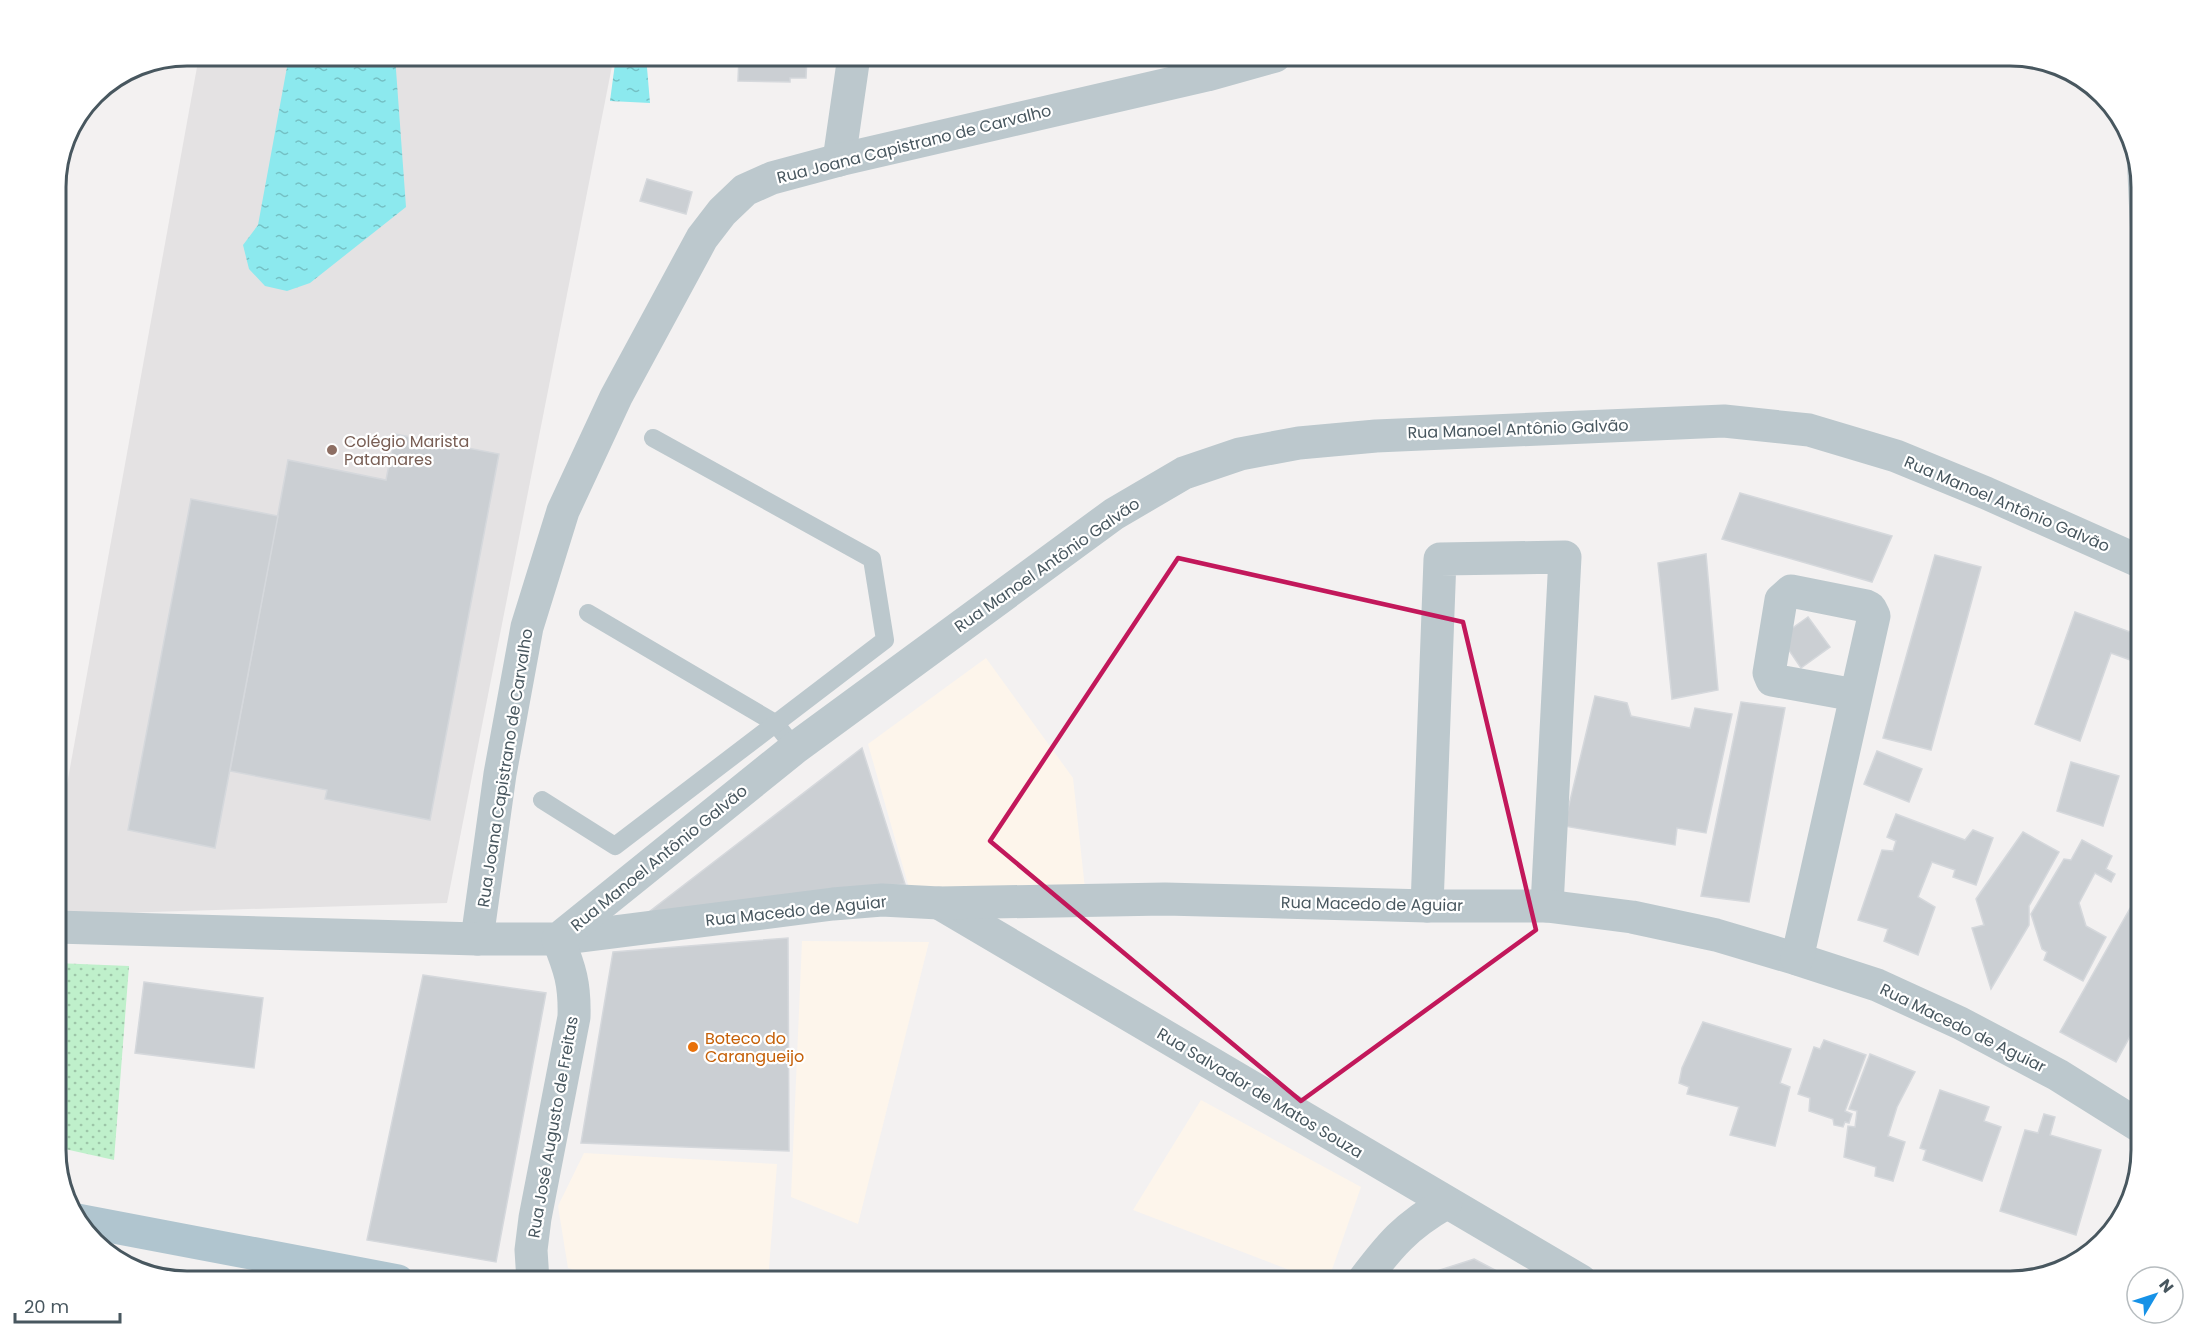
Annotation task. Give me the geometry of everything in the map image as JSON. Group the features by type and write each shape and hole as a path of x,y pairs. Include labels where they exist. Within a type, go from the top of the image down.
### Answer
{"main road":[{"path":"90,1222 345,1271"}],"street":[{"path":"839,160 853,66"},
{"name":"Rua Joana Capistrano de Carvalho","path":"477,939 501,774 527,627 563,511 616,397 702,238 722,212 745,190 772,178 1196,66"},
{"name":"Rua Manoel Antônio Galvão","path":"66,927 477,939 558,939 795,748 1114,514 1184,473 1240,454 1299,443 1376,436 1724,421 1809,430 1896,456 2131,558"},
{"path":"1427,906 1440,559 1565,557 1546,906"},
{"path":"1797,959 1855,695"},
{"name":"Rua Macedo de Aguiar","path":"558,939 833,904 882,900 939,903 1165,899 1427,906 1546,906 1632,917 1716,935 1877,985 1960,1023 2058,1075 2131,1120"},
{"name":"Rua Salvador de Matos Souza","path":"939,903 1564,1271"},
{"name":"Rua José Augusto de Freitas","path":"532,1271 531,1250 536,1218 574,1017 574,989 569,966 558,939"},
{"path":"1371,1271 1392,1243 1420,1218 1446,1203"}],"lane":[{"path":"653,438 872,560 885,640 906,666"},
{"path":"588,613 775,723 795,748"},
{"path":"542,800 615,846 885,640"}],"highlighted area":[{"path":"1178,558 1463,622 1536,930 1301,1101 990,841"}],"shaded area":[{"name":"Colégio Marista Patamares","path":"197,66 612,66 447,903 66,915 66,790"},
{"path":"986,658 1073,778 1085,889 909,888 868,744"},
{"path":"802,941 929,942 858,1224 791,1197"},
{"path":"1201,1100 1361,1187 1332,1271 1292,1271 1133,1210"},
{"path":"584,1153 777,1164 769,1271 579,1271 568,1268 558,1206"}],"green space":[{"path":"66,963 129,966 114,1160 66,1149"}],"water":[{"path":"287,66 396,66 406,207 310,283 287,291 265,286 249,269 243,245 258,225"},
{"path":"615,66 647,66 650,103 610,101"}],"building":[{"path":"739,66 807,66 806,78 790,78 790,82 738,81"},
{"path":"647,179 692,192 686,214 640,201"},
{"path":"395,434 499,454 430,820 325,799 327,790 230,771 288,460 386,480"},
{"path":"1740,493 1892,536 1872,582 1722,539"},
{"path":"191,499 278,516 215,848 128,830"},
{"path":"1706,554 1718,690 1672,699 1658,563"},
{"path":"1935,555 1981,567 1931,750 1883,738"},
{"path":"2075,612 2131,632 2131,660 2111,653 2080,741 2035,724"},
{"path":"1808,617 1830,647 1801,668 1780,637"},
{"path":"1595,696 1627,703 1631,716 1690,728 1695,708 1732,714 1706,833 1677,828 1675,845 1564,826"},
{"path":"1741,702 1785,708 1749,902 1701,896"},
{"path":"862,748 905,884 645,915"},
{"path":"1877,751 1922,769 1909,802 1864,784"},
{"path":"2071,762 2119,776 2103,826 2057,811"},
{"path":"1896,814 1965,840 1973,830 1993,838 1976,885 1953,877 1955,870 1932,862 1918,897 1935,907 1918,955 1884,941 1888,929 1858,920 1882,850 1893,851 1896,841 1887,837"},
{"path":"2023,832 2059,852 2029,906 2029,925 1991,989 1972,928 1984,925 1976,899"},
{"path":"2082,840 2112,856 2106,869 2115,874 2111,882 2095,873 2079,903 2086,926 2106,937 2083,981 2044,960 2047,952 2042,949 2031,914 2064,859 2071,860"},
{"path":"2131,907 2131,1034 2116,1062 2060,1032"},
{"name":"Boteco do Carangueijo","path":"788,938 789,1151 581,1143 613,952"},
{"path":"423,975 546,993 496,1262 367,1240"},
{"path":"144,982 263,998 254,1068 135,1053"},
{"path":"1703,1022 1791,1049 1780,1083 1790,1087 1775,1146 1730,1135 1739,1107 1687,1094 1689,1087 1679,1083 1682,1068"},
{"path":"1824,1040 1866,1055 1845,1111 1852,1114 1849,1123 1845,1122 1843,1127 1834,1125 1833,1119 1809,1111 1810,1098 1798,1094 1814,1047 1820,1049"},
{"path":"1870,1054 1915,1072 1897,1107 1888,1136 1905,1142 1893,1181 1875,1176 1876,1167 1844,1157 1848,1126 1855,1127 1857,1111 1849,1109"},
{"path":"1940,1090 1989,1107 1984,1121 2001,1127 1982,1181 1923,1160 1926,1150 1920,1148"},
{"path":"2044,1114 2055,1117 2050,1135 2101,1150 2076,1235 2000,1211 2025,1130 2038,1133"},
{"path":"1474,1259 1497,1271 1437,1271"}],"place":[{"name":"Colégio Marista Patamares","path":"332,450"},
{"name":"Boteco do Carangueijo","path":"693,1047"}]}
